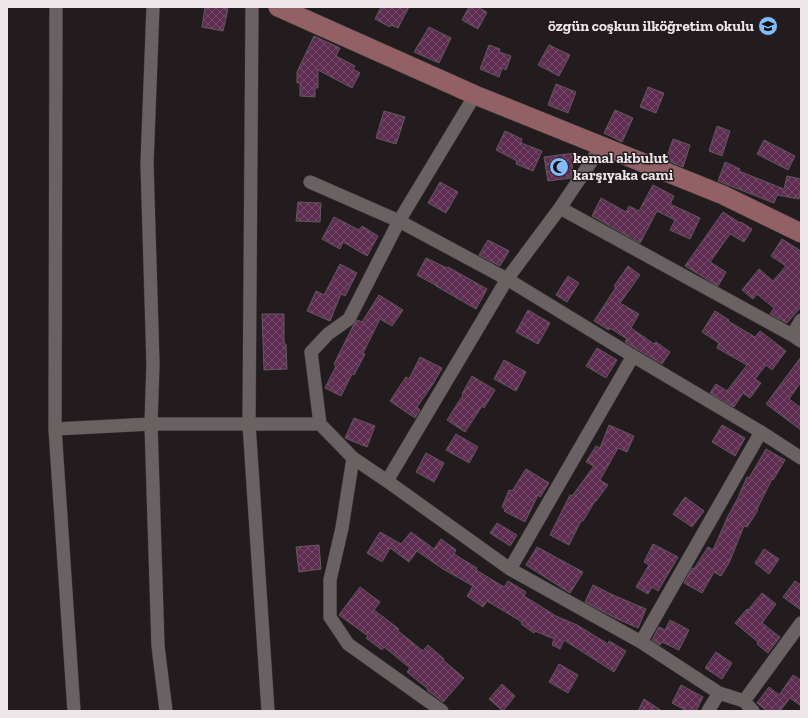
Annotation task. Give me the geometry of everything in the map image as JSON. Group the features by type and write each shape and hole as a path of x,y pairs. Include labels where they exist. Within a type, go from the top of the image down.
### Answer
{"street":[{"path":"56,7 55,429 74,711"},
{"path":"153,7 147,164 153,364 151,424 158,646 166,711"},
{"path":"252,7 249,424 268,711"},
{"path":"278,7 475,95 601,147 723,194 801,232"},
{"path":"475,95 399,221 349,319 328,334 311,352 320,424 353,458 510,569 641,642 719,693 744,701 753,711"},
{"path":"387,481 507,279 560,208 601,147"},
{"path":"310,182 399,221 507,279 761,432 801,458"},
{"path":"560,208 796,338 801,320"},
{"path":"510,569 633,356"},
{"path":"55,429 151,424 320,424"},
{"path":"641,642 761,432"},
{"path":"353,458 342,528 330,580 330,617 348,644 442,711"},
{"path":"744,701 801,623"},
{"path":"708,711 719,693"}],"building":[{"path":"205,7 228,9 223,31 202,27"},
{"path":"381,7 409,7 398,28 391,25 390,27 375,19"},
{"path":"469,7 477,7 487,12 478,29 462,20"},
{"path":"429,27 451,38 439,63 414,52"},
{"path":"314,36 340,48 336,56 355,66 353,69 360,73 352,88 318,70 318,88 315,88 315,97 300,96 300,83 297,83 297,72"},
{"path":"489,45 500,49 499,52 511,56 506,70 502,68 499,77 480,69"},
{"path":"549,45 570,55 559,76 538,65"},
{"path":"556,84 576,92 568,113 548,105"},
{"path":"648,87 664,93 656,113 640,107"},
{"path":"615,110 633,118 622,142 604,133"},
{"path":"384,111 405,117 396,144 376,138"},
{"path":"717,126 730,131 722,156 709,151"},
{"path":"505,131 522,139 521,143 542,151 533,171 516,164 517,161 496,150"},
{"path":"673,139 690,145 683,167 666,160"},
{"path":"764,140 795,156 788,170 757,154"},
{"name":"kemal akbulut karşıyaka cami","path":"574,153 571,178 548,181 544,157"},
{"path":"725,162 740,169 739,171 784,189 787,176 801,179 799,199 777,195 774,203 718,181"},
{"path":"440,182 458,192 446,213 428,203"},
{"path":"653,185 674,196 670,204 700,218 690,239 670,230 675,220 657,211 640,243 592,216 601,198 626,212 629,206 639,211"},
{"path":"298,202 321,203 320,222 296,221"},
{"path":"723,212 752,229 744,242 730,234 710,262 726,272 718,286 685,266"},
{"path":"334,217 359,230 362,226 378,236 367,256 343,242 340,249 322,239"},
{"path":"782,239 801,251 801,307 787,323 770,314 774,308 757,294 753,299 742,290 759,269 773,281 786,266 771,256"},
{"path":"488,240 509,251 500,266 479,255"},
{"path":"426,258 447,268 448,267 487,289 476,309 417,275"},
{"path":"340,264 357,273 345,296 341,294 330,321 307,311 316,291 324,295"},
{"path":"628,266 640,275 620,303 639,314 631,328 654,344 656,342 670,352 662,364 625,342 627,339 610,328 609,330 594,321 616,287 614,286"},
{"path":"568,276 579,283 567,302 556,295"},
{"path":"379,295 403,310 392,326 380,319 363,353 365,354 354,375 352,374 341,396 325,388 336,366 334,364 353,326 357,320 362,322"},
{"path":"528,310 550,323 538,344 516,332"},
{"path":"715,311 729,320 728,321 755,337 760,331 786,351 772,370 766,365 755,379 761,383 750,398 743,393 734,407 710,393 716,384 727,391 747,365 717,348 719,343 702,332"},
{"path":"262,314 284,314 284,344 286,344 287,369 264,370"},
{"path":"597,348 617,360 606,378 586,366"},
{"path":"420,357 442,368 417,407 420,410 415,418 390,401 406,377 409,379"},
{"path":"801,357 801,382 789,399 801,408 801,430 766,404"},
{"path":"504,360 526,372 516,391 494,379"},
{"path":"472,376 495,390 484,408 482,406 465,432 447,420 463,395 462,394"},
{"path":"354,418 375,426 367,447 345,438"},
{"path":"609,425 634,436 627,452 618,448 600,480 608,485 595,501 583,521 581,521 569,545 550,535 570,495 572,496 594,466 586,462 596,446 600,448"},
{"path":"722,425 745,438 735,456 712,442"},
{"path":"456,434 478,447 469,463 446,450"},
{"path":"766,449 785,460 773,480 772,479 757,509 758,510 747,527 744,526 729,563 721,576 714,572 702,593 684,583 692,568 694,569 708,547 713,550 747,477 749,478"},
{"path":"426,453 444,463 434,482 416,472"},
{"path":"526,469 549,483 540,497 538,495 525,522 504,511 505,509 502,507 509,490 512,491"},
{"path":"685,497 704,511 692,527 673,514"},
{"path":"497,523 517,535 510,546 490,533"},
{"path":"380,532 401,544 411,532 434,549 441,539 456,550 454,554 477,568 476,570 504,587 508,581 526,592 524,596 556,616 577,625 608,644 609,641 626,651 614,672 564,640 560,649 552,645 554,639 535,631 534,633 521,624 522,622 487,601 483,607 467,596 473,586 443,569 417,551 409,562 390,548 382,562 367,553"},
{"path":"653,544 678,557 658,591 652,587 648,594 636,587 649,565 644,562"},
{"path":"319,545 321,569 299,572 296,547"},
{"path":"537,547 583,572 570,593 526,565"},
{"path":"764,549 779,559 769,574 755,563"},
{"path":"795,581 801,585 801,610 783,597"},
{"path":"593,585 646,609 638,628 585,602"},
{"path":"360,587 380,602 374,610 399,629 397,630 423,651 428,645 464,678 443,702 407,672 410,668 384,647 382,650 366,638 368,636 339,615"},
{"path":"762,593 776,604 762,623 780,637 768,653 757,644 758,642 735,623"},
{"path":"670,620 689,630 679,650 662,642 660,645 652,640 659,627 665,630"},
{"path":"716,652 732,663 722,679 705,668"},
{"path":"559,664 578,675 568,693 549,682"},
{"path":"793,675 801,680 801,706 790,698 780,711 767,711 757,703 769,687 779,695"},
{"path":"502,684 515,696 503,711 489,699"},
{"path":"681,685 703,697 696,711 687,711 672,703"},
{"path":"644,699 662,711 638,711"}],"place":[{"name":"özgün coşkun ilköğretim okulu","path":"768,26"},
{"name":"kemal akbulut karşıyaka cami","path":"559,167"}]}
